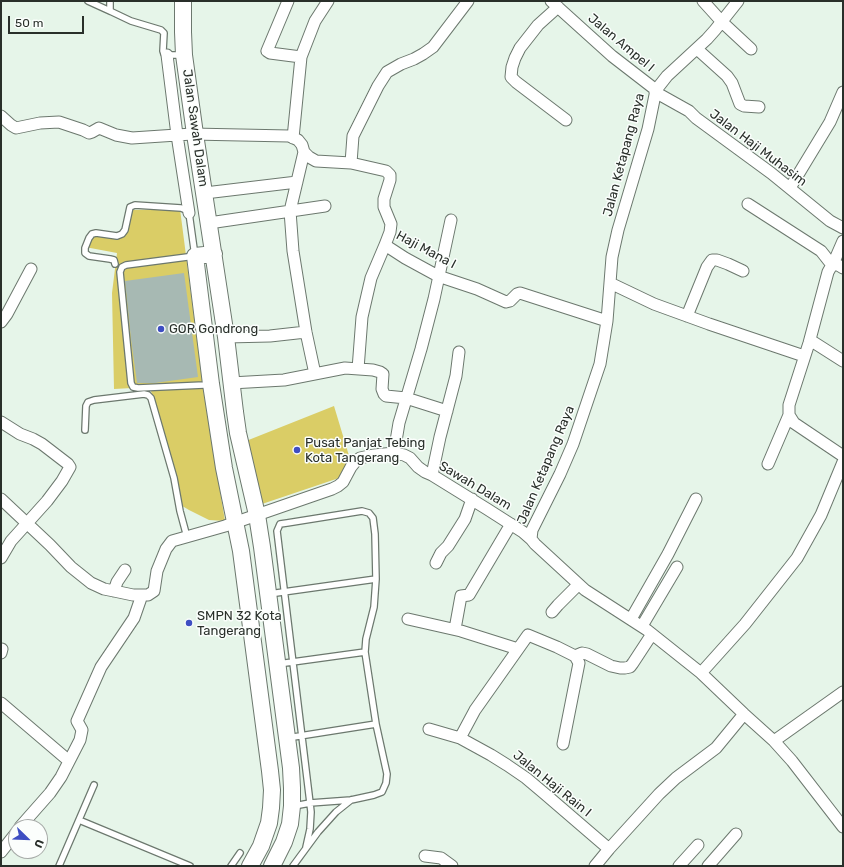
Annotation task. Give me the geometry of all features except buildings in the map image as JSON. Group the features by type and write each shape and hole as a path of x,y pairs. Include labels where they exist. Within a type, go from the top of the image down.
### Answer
{"street":[{"name":"Jalan Sawah Dalam","path":"183,1 183,32 175,55 187,135 204,192 209,223 202,255"},
{"path":"288,1 267,51 270,53 301,57"},
{"path":"293,138 301,57 315,21 328,1"},
{"path":"1,116 16,128 40,123 59,122 89,133 100,128 116,135 132,138 187,135 289,136 298,140 308,157 316,161 351,163 353,136 375,92 387,72 423,54 433,47 468,1"},
{"path":"703,1 750,49"},
{"name":"Jalan Ketapang Raya","path":"738,1 707,39 661,82 656,91 648,129 612,257 607,322 600,364 573,444 532,530 531,539 578,585 642,626 701,673 774,741 842,822"},
{"path":"554,4 520,48 512,67 511,77 566,120"},
{"name":"Jalan Ampel I","path":"554,4 612,56 656,91"},
{"path":"696,48 727,76 740,104 744,106 758,107"},
{"name":"Jalan Haji Muhasim","path":"656,91 689,111 696,118 771,173 830,221 843,228"},
{"path":"790,188 830,122 843,92"},
{"path":"187,135 189,213"},
{"path":"304,152 290,211 293,251 306,332 315,374"},
{"name":"Haji Mana I","path":"351,163 386,172 390,175 390,180 384,199 384,207 391,224 390,232 385,245 405,258 438,276 477,289 506,302 510,301 520,293 607,322"},
{"path":"204,192 298,182"},
{"path":"748,204 821,251 836,266"},
{"path":"209,223 325,206"},
{"path":"394,453 398,423 421,349 434,299 451,220"},
{"path":"768,464 789,414 789,405 810,340 828,272 836,266 843,241"},
{"path":"358,369 362,317 371,278 385,245"},
{"path":"202,255 226,337 235,412 254,515 251,549 272,790 290,824 284,842 272,866"},
{"path":"202,255 210,384 224,468 238,521 251,549 276,593 294,737 292,781 282,807 269,823 261,846 250,866"},
{"path":"687,316 707,267 712,260 717,260 743,271"},
{"path":"1,322 7,314 31,269"},
{"path":"610,283 654,304 804,356"},
{"path":"226,337 270,336 306,332"},
{"path":"810,340 843,361"},
{"path":"432,476 456,376 459,352"},
{"path":"231,383 284,380 345,368 373,370 383,374 382,389 386,396 406,398 447,411"},
{"path":"701,673 745,624 798,558 821,515 843,462 794,423 789,414"},
{"path":"1,422 20,434 42,444 70,467 62,481 47,501 11,541 1,558"},
{"name":"Sawah Dalam","path":"142,595 148,595 154,591 157,571 166,549 172,541 238,521 332,489 342,482 355,462 360,458 374,455 394,453 410,458 425,472 472,499 531,539"},
{"path":"224,468 245,464"},
{"path":"1,499 72,567 91,582 104,589 133,595 142,595 134,618 101,667 77,721 82,730 80,740 61,777 50,793 27,819"},
{"path":"436,563 441,553 448,546 465,519 472,499"},
{"path":"631,619 668,554 696,499"},
{"path":"455,630 460,596 469,595 511,524"},
{"path":"642,626 676,566"},
{"path":"114,591 117,582 126,570"},
{"path":"552,612 578,585"},
{"path":"408,619 455,630 518,649"},
{"path":"575,656 582,653 611,666 620,668 630,667 652,634"},
{"path":"460,738 475,710 528,635 575,656 579,663 563,744"},
{"path":"774,741 843,692"},
{"path":"1,703 69,761"},
{"path":"595,866 658,794 680,775 716,748 744,714"},
{"name":"Jalan Haji Rain I","path":"429,729 460,738 526,778 609,849"},
{"path":"708,866 736,834"},
{"path":"1,852 8,843"},
{"path":"679,866 698,845"},
{"path":"425,856 441,858 452,866"}],"lane":[{"path":"88,1 131,21 161,30 164,33 162,51 164,54 175,55"},
{"path":"110,1 110,11"},
{"path":"115,264 114,260 89,256 85,253 85,248 92,234 96,233 117,236 122,234 130,207 135,205 181,208 189,213 202,255 126,264 120,272 130,383 133,387 138,388 210,384"},
{"path":"85,430 86,406 88,402 116,396 144,394 151,398 174,478 180,511 188,537"},
{"path":"282,807 352,800 374,795 382,792 386,783 387,774 376,724 365,652 366,639 374,606 376,579 375,534 373,518 369,512 362,511 280,524 277,531 276,593 376,579"},
{"path":"285,664 365,652"},
{"path":"306,846 310,829 311,812 294,737 376,724"},
{"path":"59,866 94,785"},
{"path":"293,866 306,846 336,812 352,800"},
{"path":"79,820 190,866"},
{"path":"231,866 240,853"}],"shaded area":[{"path":"180,209 204,395 225,521 209,520 179,504 150,387 114,389 112,293 117,253 85,247 89,233 124,234 129,210"},
{"name":"Pusat Panjat Tebing Kota Tangerang","path":"334,406 350,459 339,478 262,504 246,441"}],"place":[{"name":"GOR Gondrong","path":"161,329"},
{"name":"Pusat Panjat Tebing Kota Tangerang","path":"297,450"},
{"name":"SMPN 32 Kota Tangerang","path":"189,623"}]}
